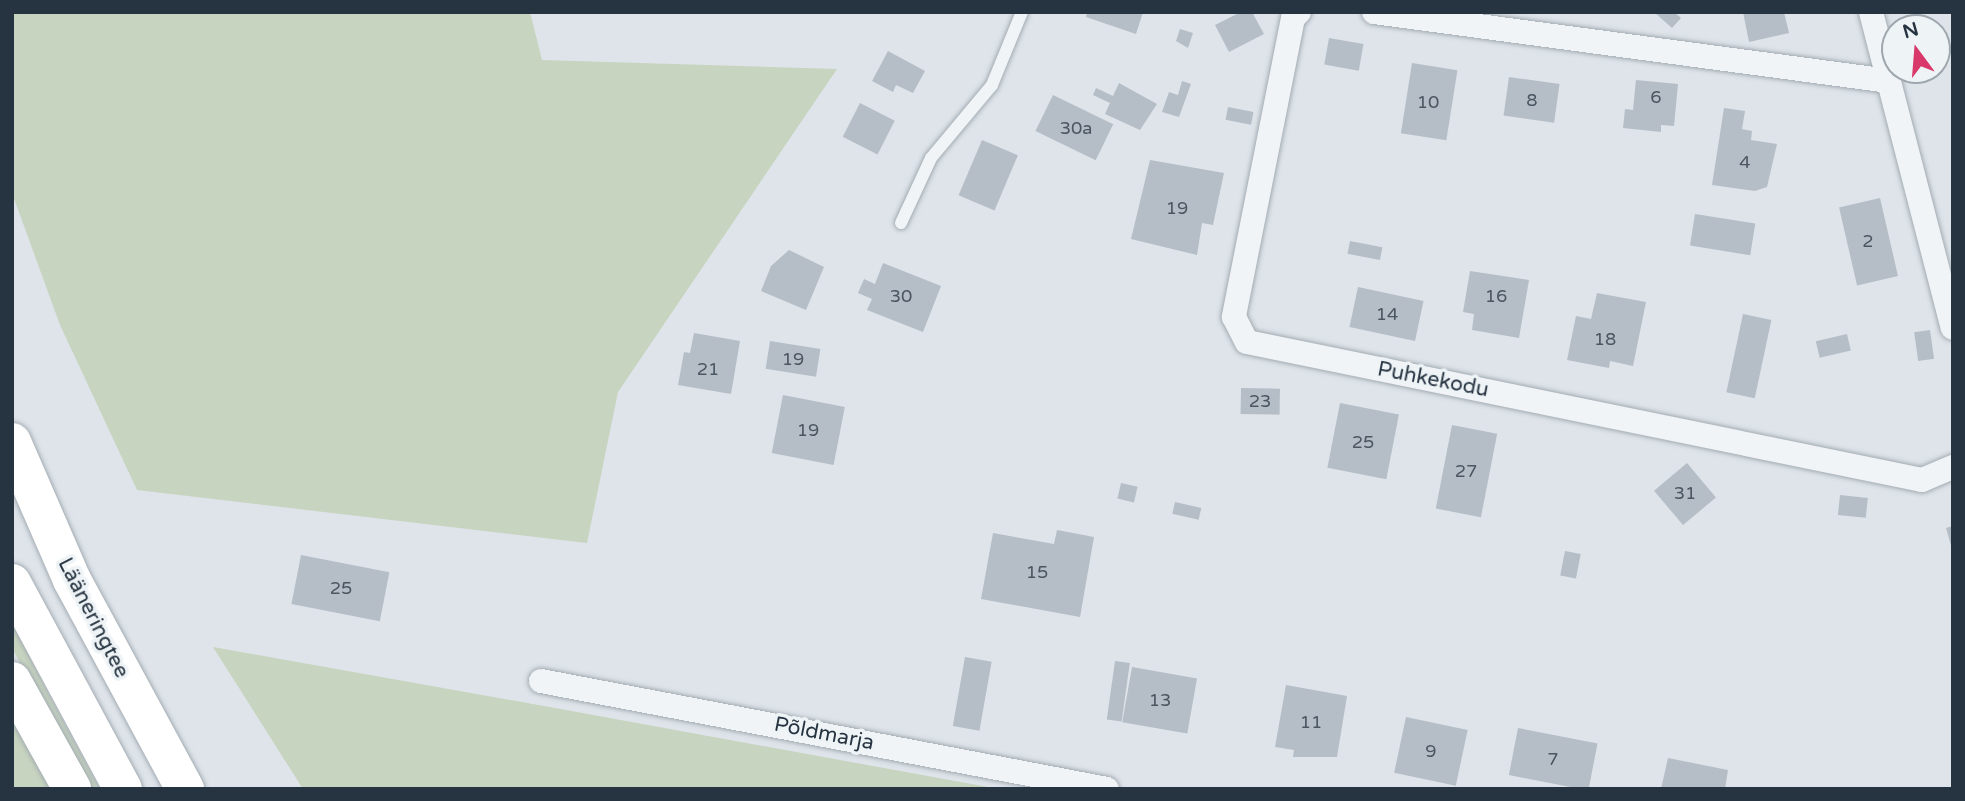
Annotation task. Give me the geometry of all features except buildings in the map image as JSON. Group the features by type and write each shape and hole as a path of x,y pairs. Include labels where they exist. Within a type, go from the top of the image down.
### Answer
{"highway":[{"name":"Lääneringtee","path":"12,442 72,580 185,789"},
{"path":"12,583 123,789"},
{"path":"12,681 72,789"}],"street":[{"name":"Puhkekodu","path":"1299,12 1293,18 1234,317 1247,342 1922,480 1953,467"},
{"path":"1374,12 1881,80"},
{"path":"1871,12 1881,50"},
{"path":"1890,84 1953,328"},
{"name":"Põldmarja","path":"541,681 1107,789"}],"lane":[{"path":"901,223 931,158 992,85 1022,12"}],"green space":[{"path":"12,12 530,12 542,60 837,69 618,392 587,543 137,490 60,325 12,193"},
{"path":"12,623 100,789 89,789 12,648"},
{"path":"213,647 555,708 999,789 303,789"},
{"path":"12,710 54,789 12,789"}]}
